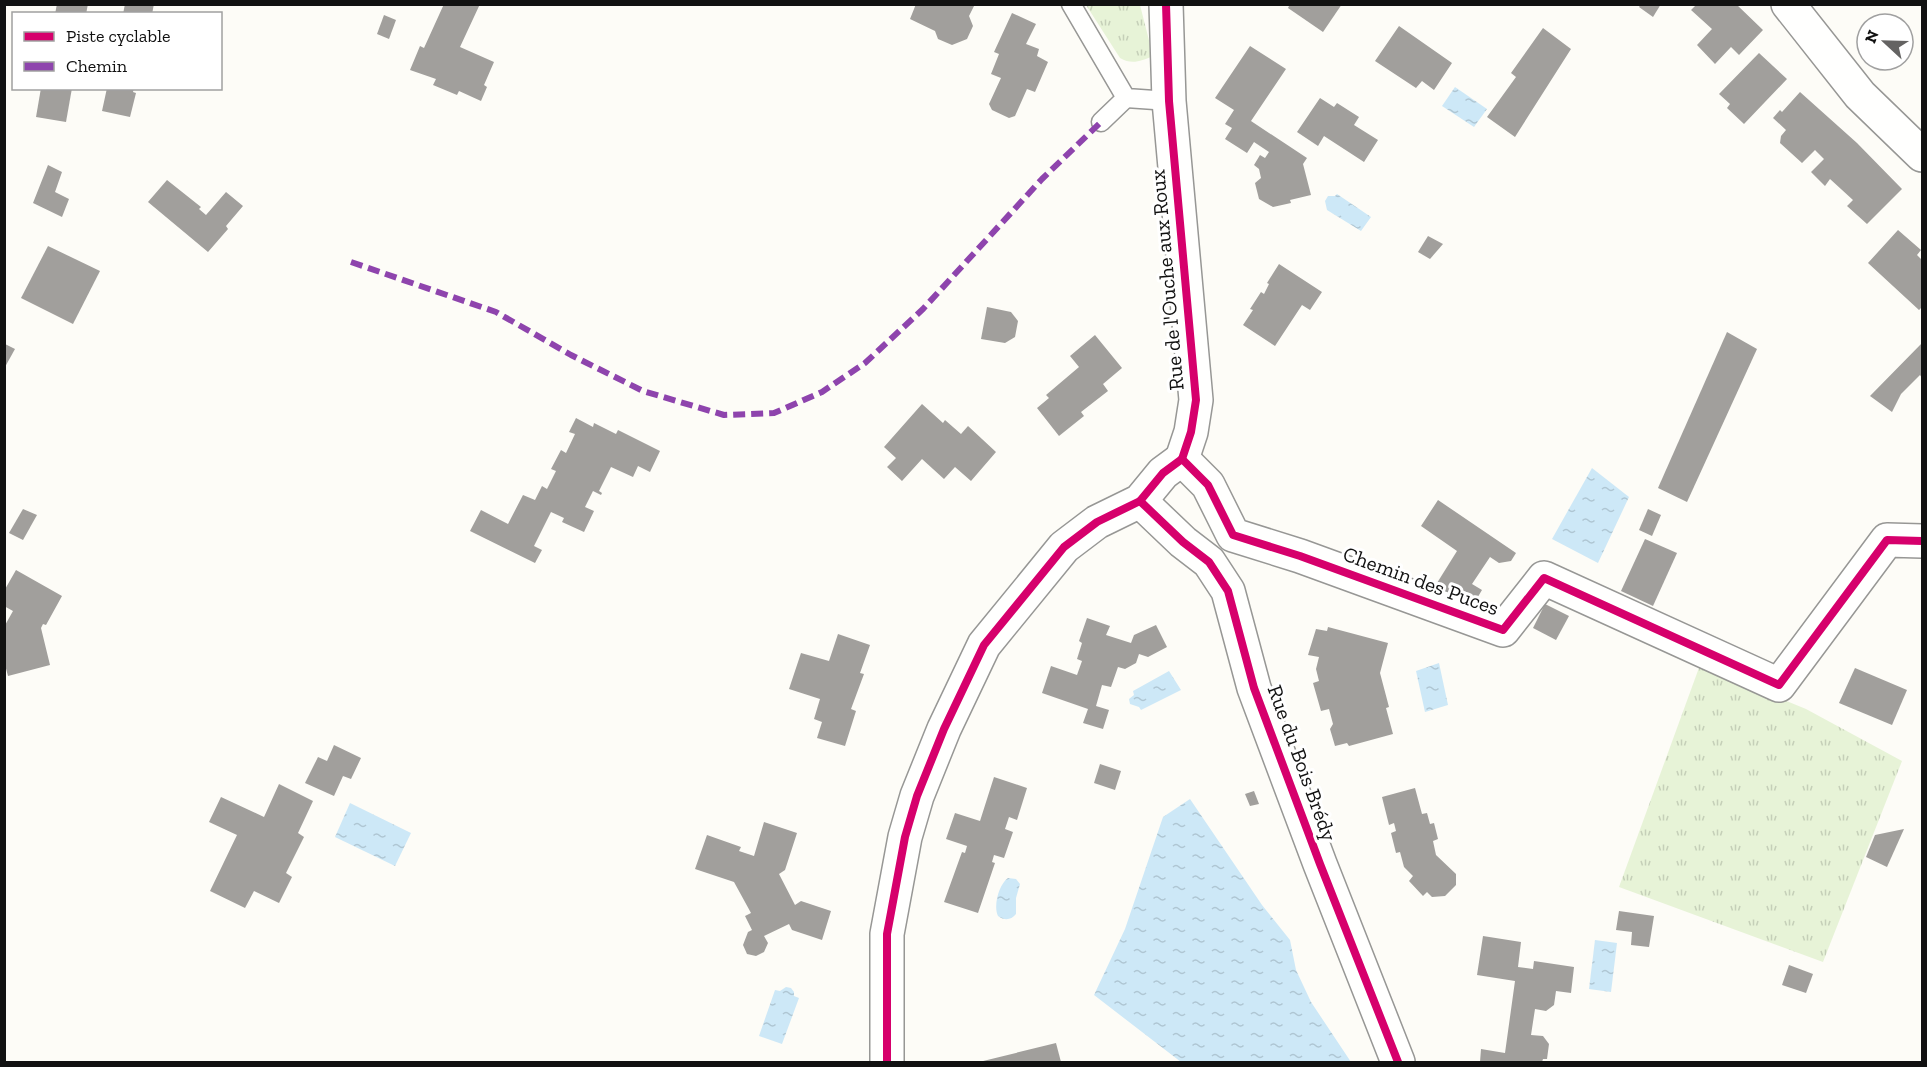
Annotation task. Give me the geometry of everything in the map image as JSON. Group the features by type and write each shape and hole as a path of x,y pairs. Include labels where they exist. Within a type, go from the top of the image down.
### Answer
{"street":[{"name":"Rue de l'Ouche aux Roux","path":"1166,4 1169,101 1196,400 1191,432 1182,459"},
{"path":"1788,4 1860,95 1923,154"},
{"path":"888,1062 887,934 905,837 917,796 944,729 984,645 1064,547 1097,522 1140,501 1163,473 1182,459"},
{"name":"Chemin des Puces","path":"1182,459 1208,485 1233,535 1300,556 1503,630 1544,578 1779,685 1887,540 1923,541"},
{"name":"Rue du Bois Brédy","path":"1140,501 1183,542 1209,562 1228,591 1254,687 1320,864 1398,1062"}],"lane":[{"path":"1071,4 1126,98"},
{"path":"1101,122 1126,98 1169,101"}],"green space":[{"path":"1086,5 1140,5 1153,56 1133,62 1120,58"},
{"path":"1700,665 1806,709 1902,761 1823,962 1619,887"}],"water":[{"path":"1455,87 1487,109 1474,127 1442,106"},
{"path":"1337,194 1371,217 1361,231 1327,210 1325,201 1328,196"},
{"path":"1592,468 1629,497 1598,563 1552,539"},
{"path":"1439,663 1448,705 1425,712 1416,671"},
{"path":"1169,671 1181,690 1141,710 1130,704 1129,699 1134,695 1133,691"},
{"path":"1190,799 1262,905 1290,940 1296,970 1311,1002 1351,1062 1181,1062 1094,995 1125,929 1163,817"},
{"path":"350,803 411,833 395,866 335,837"},
{"path":"1008,878 1016,879 1020,884 1016,898 1016,914 1010,919 1005,919 998,916 996,907 1000,890"},
{"path":"1595,940 1617,943 1611,992 1589,989"},
{"path":"786,987 791,988 794,996 799,998 782,1044 759,1036 775,990 780,991"}],"building":[{"path":"57,4 88,4 86,12 55,12"},
{"path":"125,4 154,4 152,12 123,12"},
{"path":"444,4 480,4 460,47 494,62 484,85 487,87 481,101 459,91 457,95 433,85 436,79 410,70 420,46 424,48"},
{"path":"916,4 975,4 969,16 973,26 967,39 952,45 938,39 935,31 910,19"},
{"path":"1290,4 1342,4 1323,32 1288,8"},
{"path":"1641,4 1661,4 1653,17 1639,7"},
{"path":"1697,4 1736,4 1763,30 1739,55 1731,47 1715,64 1697,45 1712,29 1691,10"},
{"path":"1012,13 1036,24 1026,44 1039,49 1037,56 1048,62 1035,92 1027,89 1015,116 1009,118 992,110 989,104 1001,78 991,74 999,54 994,52"},
{"path":"384,15 396,20 389,39 377,34"},
{"path":"1399,26 1452,63 1434,90 1422,81 1416,88 1375,61"},
{"path":"1543,28 1571,49 1515,137 1487,117 1516,77 1511,73"},
{"path":"1250,46 1286,69 1251,121 1307,158 1303,164 1311,195 1273,207 1259,199 1255,183 1261,178 1259,169 1254,165 1260,155 1265,158 1269,152 1254,142 1247,153 1225,139 1232,128 1225,124 1234,110 1215,98"},
{"path":"1759,53 1787,79 1744,124 1727,108 1730,104 1719,94"},
{"path":"41,90 72,90 66,122 36,117"},
{"path":"107,90 134,90 136,93 130,117 102,111"},
{"path":"1800,92 1857,143 1902,189 1867,224 1847,206 1853,200 1830,179 1825,186 1811,172 1824,159 1815,150 1802,163 1780,143 1781,136 1786,130 1773,118 1780,110 1782,112"},
{"path":"1320,98 1334,107 1337,103 1359,117 1354,125 1378,140 1364,162 1324,136 1318,146 1297,132"},
{"path":"48,165 62,172 55,192 69,199 62,217 33,203"},
{"path":"167,180 201,207 199,209 206,215 226,192 243,206 226,226 228,229 208,252 148,202"},
{"path":"1898,230 1921,250 1917,255 1922,260 1922,307 1919,310 1868,263"},
{"path":"1428,236 1443,244 1430,259 1418,252"},
{"path":"48,246 100,271 73,324 21,298"},
{"path":"1279,264 1322,292 1310,310 1302,305 1275,346 1243,325 1261,292 1264,294 1269,284 1267,283"},
{"path":"987,307 1011,312 1018,321 1015,337 1005,343 981,339"},
{"path":"1727,332 1757,349 1687,502 1658,488"},
{"path":"1095,335 1122,368 1103,384 1108,391 1081,412 1084,416 1059,436 1037,408 1049,398 1046,395 1079,367 1070,356"},
{"path":"1922,343 1922,378 1920,375 1901,394 1892,412 1870,396"},
{"path":"5,344 15,349 5,367"},
{"path":"922,404 943,423 945,420 961,434 968,426 996,452 971,481 955,467 944,479 922,459 902,481 887,467 896,458 884,447"},
{"path":"576,418 593,427 594,423 616,434 618,430 660,451 650,472 638,466 633,477 611,467 599,491 601,495 593,491 585,507 594,511 584,532 562,522 564,518 551,512 534,546 542,550 535,563 470,531 481,510 508,524 523,495 535,500 542,486 547,489 556,471 551,469 561,450 566,453 575,434 569,432"},
{"path":"1438,500 1516,553 1511,561 1499,563 1490,557 1472,584 1482,590 1473,605 1432,591 1457,551 1421,526"},
{"path":"23,509 37,515 23,540 9,533"},
{"path":"1648,509 1661,515 1652,536 1639,530"},
{"path":"1645,539 1677,553 1653,606 1621,591"},
{"path":"16,570 62,596 46,625 43,624 41,628 50,665 8,676 4,661 4,627 13,611 4,606 4,591"},
{"path":"1545,604 1569,616 1556,640 1533,628"},
{"path":"1087,618 1110,626 1106,635 1131,643 1134,635 1156,625 1167,647 1148,657 1139,654 1136,663 1125,669 1118,667 1111,687 1102,685 1096,706 1109,710 1103,729 1083,723 1088,709 1042,693 1051,666 1077,675 1082,661 1077,659 1082,643 1079,641"},
{"path":"1328,627 1388,643 1380,673 1393,734 1349,746 1347,743 1335,746 1330,729 1333,724 1329,709 1321,711 1313,683 1319,681 1316,669 1319,657 1308,655 1316,629 1327,631"},
{"path":"838,634 870,645 860,673 864,674 851,709 856,711 845,746 817,738 822,722 814,719 820,699 789,689 801,653 829,661"},
{"path":"1855,668 1907,690 1892,725 1839,703"},
{"path":"334,745 361,758 351,779 343,776 334,796 305,783 318,757 327,761"},
{"path":"1100,764 1121,771 1115,790 1094,783"},
{"path":"994,777 1027,788 1017,820 1009,817 1005,829 1013,832 1004,858 994,855 992,862 995,863 978,913 944,902 962,852 965,853 967,846 946,839 955,813 980,821"},
{"path":"279,784 313,801 298,833 304,837 286,873 292,877 279,903 254,891 245,908 210,891 237,835 209,822 221,797 264,817"},
{"path":"1415,788 1422,814 1427,813 1430,824 1434,823 1438,839 1433,841 1436,855 1456,874 1456,885 1445,896 1432,897 1427,892 1423,896 1409,881 1413,876 1404,867 1400,852 1396,853 1391,833 1396,831 1394,823 1389,825 1382,797"},
{"path":"1254,791 1259,804 1250,806 1245,794"},
{"path":"764,822 797,833 785,870 779,874 795,905 801,901 831,911 822,940 792,930 789,924 764,936 768,943 764,952 756,956 747,954 743,945 748,932 752,930 745,916 751,913 734,882 695,869 707,835 741,847 739,851 754,856"},
{"path":"1904,829 1887,867 1866,857 1875,835"},
{"path":"1619,911 1654,916 1649,947 1631,945 1632,932 1616,930"},
{"path":"1483,936 1521,942 1518,967 1533,969 1534,961 1574,967 1571,993 1556,991 1554,1005 1546,1011 1535,1009 1531,1035 1543,1036 1549,1044 1547,1059 1543,1059 1542,1062 1480,1062 1481,1049 1505,1053 1515,981 1477,975"},
{"path":"1789,965 1813,974 1806,993 1782,985"},
{"path":"1056,1043 1061,1062 979,1062"}],"marked path":[{"path":"351,262 496,312 571,355 643,391 724,415 774,413 822,392 865,363 923,309 1042,179 1101,122"}],"cycle path":[{"path":"1166,4 1169,101 1196,400 1191,432 1182,459"},
{"path":"1182,459 1208,485 1233,535 1300,556 1503,630 1544,578 1779,685 1887,540 1922,541"},
{"path":"887,1062 887,934 905,837 917,796 944,729 984,645 1064,547 1097,522 1140,501 1163,473 1182,459"},
{"path":"1140,501 1183,542 1209,562 1228,591 1254,688 1398,1062"}]}
